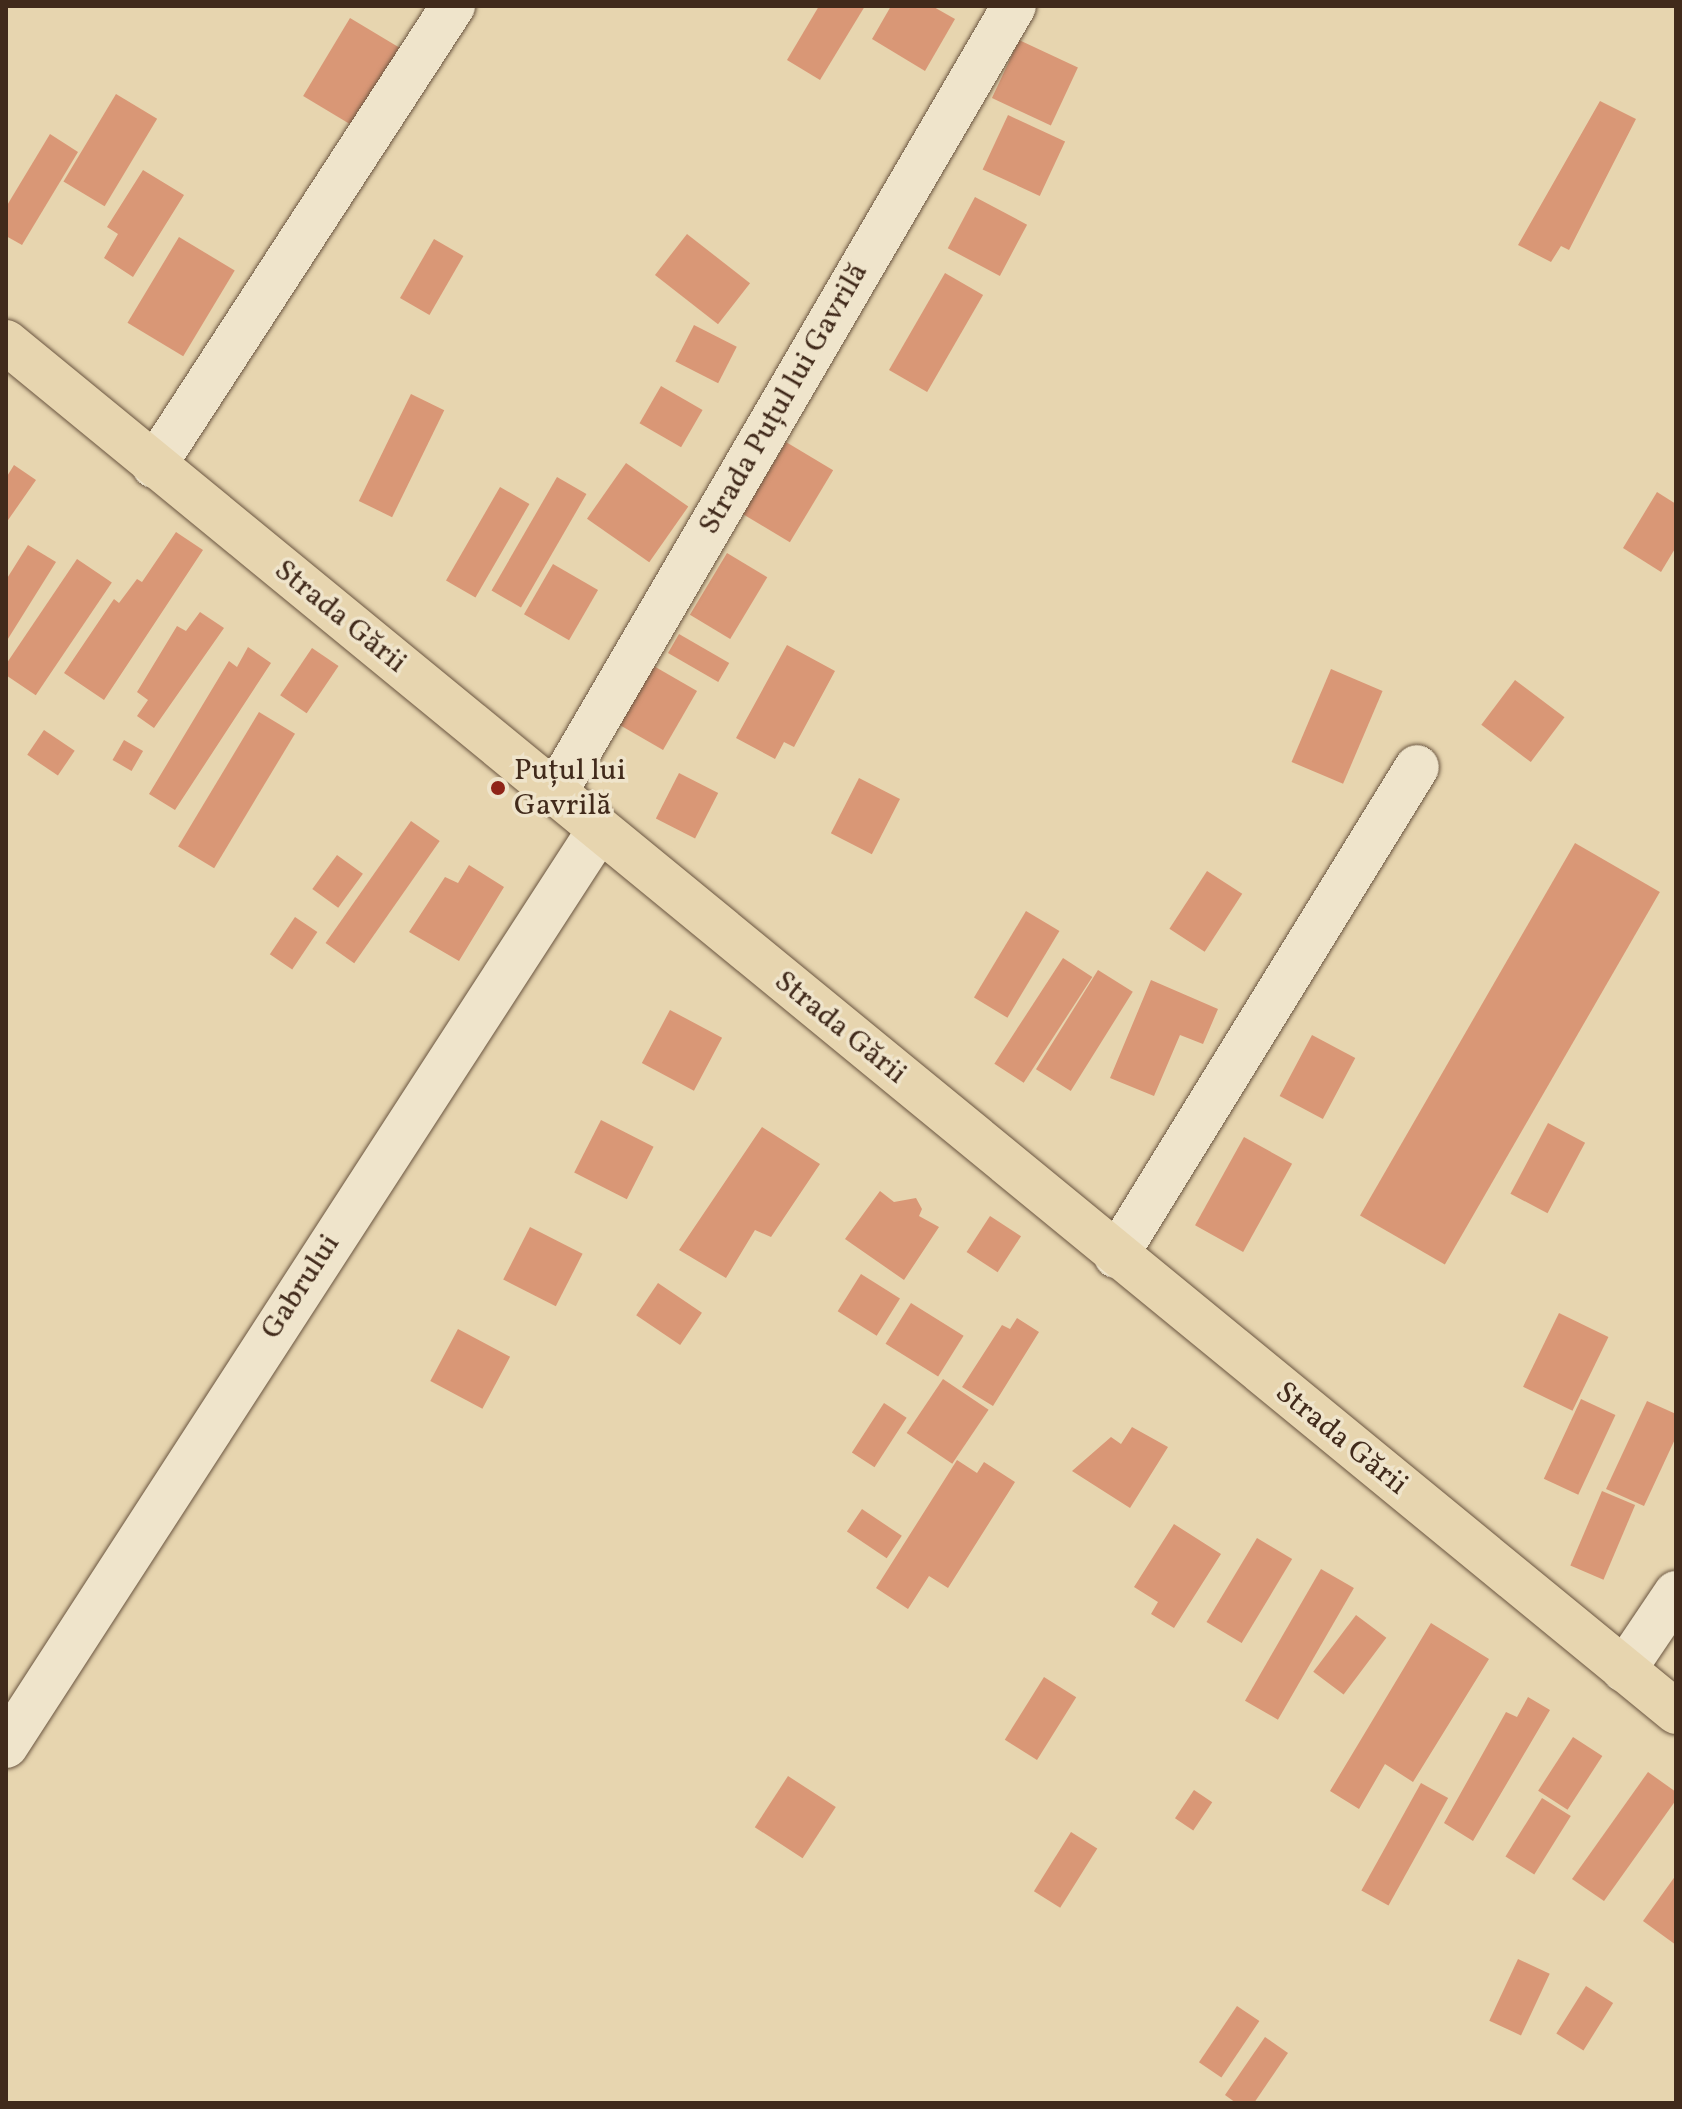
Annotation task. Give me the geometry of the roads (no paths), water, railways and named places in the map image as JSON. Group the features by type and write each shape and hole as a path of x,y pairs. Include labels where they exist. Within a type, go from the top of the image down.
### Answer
{"main road":[{"name":"Strada Gării","path":"6,342 1116,1256 1676,1712"}],"street":[{"path":"154,466 453,6"},
{"name":"Strada Puțul lui Gavrilă","path":"555,793 1014,6"},
{"path":"1116,1256 1417,767"},
{"name":"Gabrului","path":"6,1746 599,830"},
{"path":"1624,1670 1676,1593"}],"place":[{"name":"Puțul lui Gavrilă","path":"498,788"}]}
